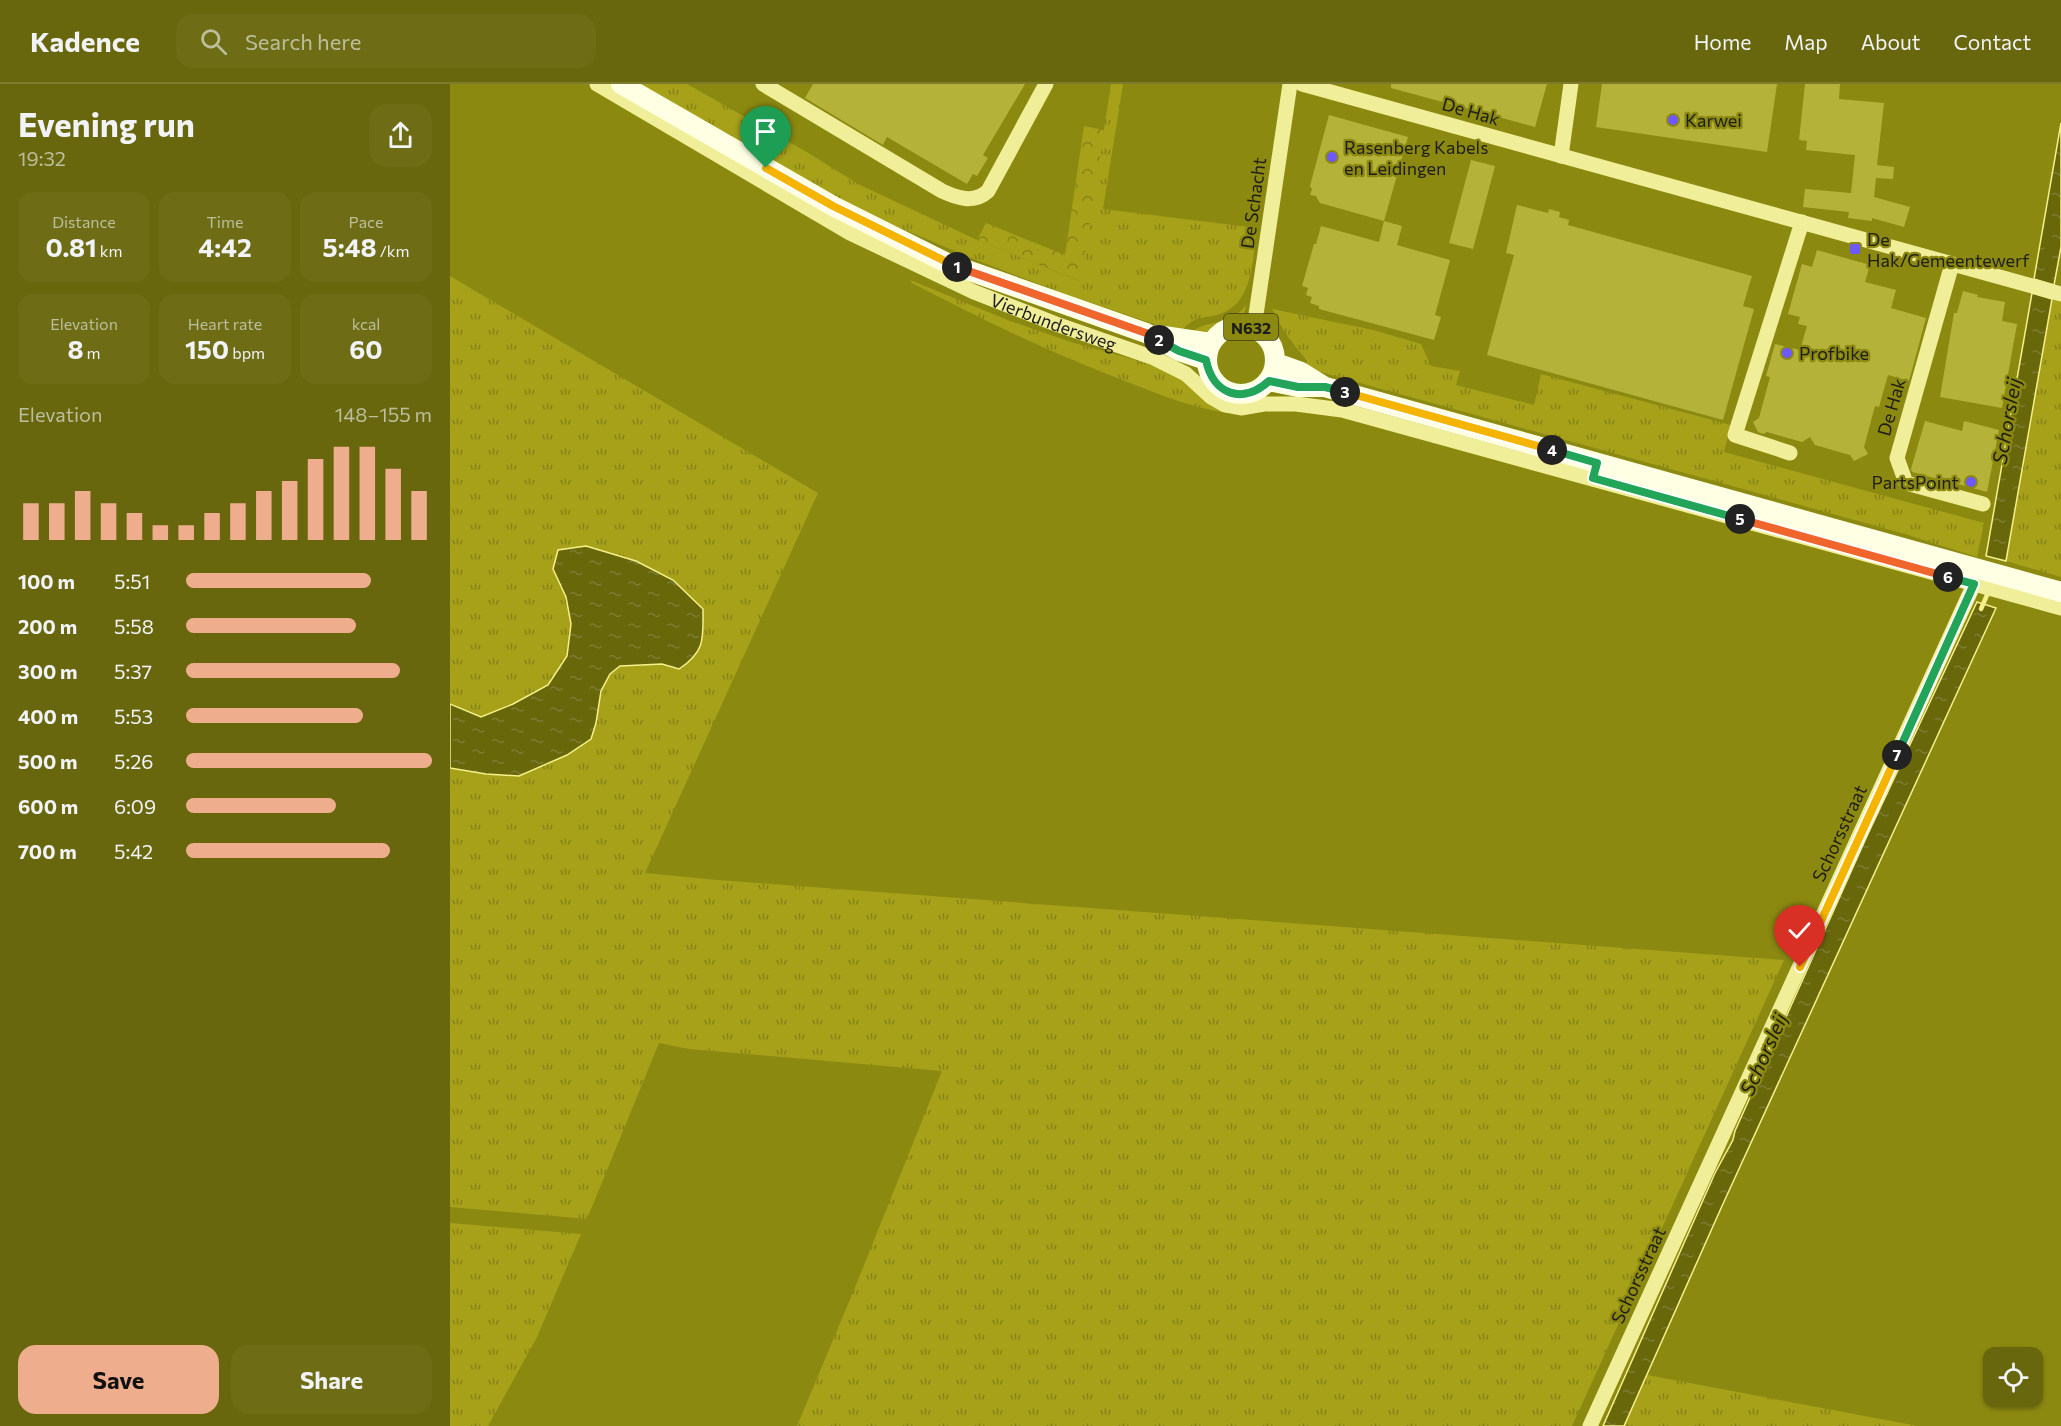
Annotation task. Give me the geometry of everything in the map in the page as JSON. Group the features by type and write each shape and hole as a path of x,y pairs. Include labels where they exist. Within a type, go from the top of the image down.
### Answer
{"main road":[{"name":"Vierbundersweg","path":"621,84 696,135 947,263 1146,333 1185,337 1209,351"},
{"name":"N632","path":"1209,351 1219,333 1230,327 1254,328 1263,333 1275,352 1272,372"},
{"path":"1209,351 1208,372 1215,383 1230,392 1248,394 1260,390 1272,372"},
{"name":"Vierbundersweg","path":"1272,372 1301,372 1325,387 1595,470 2061,592"}],"street":[{"name":"Vierbundersweg","path":"597,84 696,135 869,242 974,292 1056,324 1154,358 1186,374 1211,397 1225,405 1241,408 1264,404 1296,404 1342,410 1595,470 2061,608"},
{"path":"763,84 942,191 965,199 975,199 988,191 1047,84"},
{"name":"De Schacht","path":"1254,328 1290,84"},
{"name":"De Hak","path":"1302,84 2061,294"},
{"path":"1561,156 1571,84"},
{"path":"1790,453 1735,435 1802,222"},
{"name":"De Hak","path":"1952,264 1897,458 1906,483 1983,504"},
{"name":"Schorsstraat","path":"1590,1426 1974,584"}],"green space":[{"path":"636,84 687,84 858,184 977,240 1080,281 1111,84 1123,84 1103,209 1257,228 1248,282 1236,304 1226,312 1194,320 1181,333 1065,294 971,258 877,218 816,189"},
{"path":"1084,126 1104,130 1081,281 977,240 986,223 1065,255"},
{"path":"450,276 818,493 645,873 1784,960 1572,1426 797,1426 942,1071 689,1049 659,1043 587,1219 450,1207"},
{"path":"910,280 1010,321 1175,374 1228,413 1182,402 1082,364 984,319"},
{"path":"2052,299 2061,302 2061,577 2006,561"},
{"path":"1246,305 1239,322 1214,337 1190,335 1202,326 1231,318"},
{"path":"1272,309 1373,330 1421,344 1431,366 1460,371 1456,385 1534,405 1541,374 1731,425 1724,452 1984,523 1977,557 1905,534 1306,368 1307,361 1285,333"},
{"path":"450,1223 581,1234 537,1337 488,1426 450,1426"},
{"path":"1647,1375 1918,1426 1624,1426"}],"water":[{"path":"2061,123 2061,247 2054,285 2034,279"},
{"path":"2032,293 2052,299 2006,561 1986,556"},
{"path":"586,546 636,561 673,580 703,609 703,636 698,650 679,669 662,664 620,666 610,674 601,691 591,739 567,755 519,776 486,774 450,768 450,704 481,717 513,704 548,685 567,656 571,624 566,597 553,569 558,550"},
{"path":"1977,602 1996,608 1722,1206 1624,1426 1603,1426 1715,1173 1733,1140 1867,836"}],"building":[{"path":"813,84 1025,84 983,155 988,158 977,176 973,174 967,184 887,137 883,145 805,98"},
{"path":"1391,84 1547,84 1535,127 1391,88"},
{"path":"1602,84 1777,84 1767,152 1596,127"},
{"path":"1805,84 1840,84 1839,99 1884,103 1877,165 1894,167 1893,179 1876,178 1874,197 1910,207 1904,227 1872,218 1872,221 1848,218 1849,212 1803,207 1805,189 1851,193 1855,155 1806,150 1807,141 1799,140"},
{"path":"1329,115 1408,137 1384,221 1320,203 1316,196 1310,195 1312,189 1310,186"},
{"path":"1471,160 1495,166 1473,249 1449,243"},
{"path":"1517,205 1548,213 1549,209 1560,212 1559,217 1569,220 1568,225 1752,276 1743,306 1754,309 1723,420 1487,355 1514,255 1506,253"},
{"path":"1384,221 1402,226 1397,245 1450,260 1435,315 1441,317 1434,340 1319,309 1319,306 1310,303 1312,297 1306,295 1308,288 1302,286 1321,226 1379,242"},
{"path":"1817,250 1870,265 1865,282 1896,290 1891,308 1926,318 1909,381 1888,375 1879,407 1875,406 1864,447 1868,454 1854,461 1850,455 1815,445 1810,437 1802,442 1767,432 1763,434 1758,432 1753,422 1759,418 1770,377 1766,376 1775,344 1800,350 1807,326 1798,324 1800,317 1788,314 1802,264 1812,267"},
{"path":"1963,291 1978,295 1977,297 2005,302 2002,321 2017,324 2002,408 1940,397 1954,313 1957,313"},
{"path":"1925,421 1962,431 1964,421 1999,430 1987,492 1958,484 1957,487 1938,482 1938,479 1912,472"}],"waterway":[{"name":"Schorsleij","path":"1981,609 1987,595"}],"place":[{"name":"Karwei","path":"1673,120"},
{"name":"Rasenberg Kabels en Leidingen","path":"1332,157"},
{"name":"De Hak/Gemeentewerf","path":"1855,249"},
{"name":"Profbike","path":"1787,353"},
{"name":"PartsPoint","path":"1971,482"}],"route":[{"path":"766,168 833,206 947,263 1078,311 1146,333 1179,351 1206,360 1208,372 1215,383 1224,390 1236,394 1248,394 1260,390 1269,381 1298,387 1325,387 1597,463 1593,478 1974,584 1800,967"}]}
